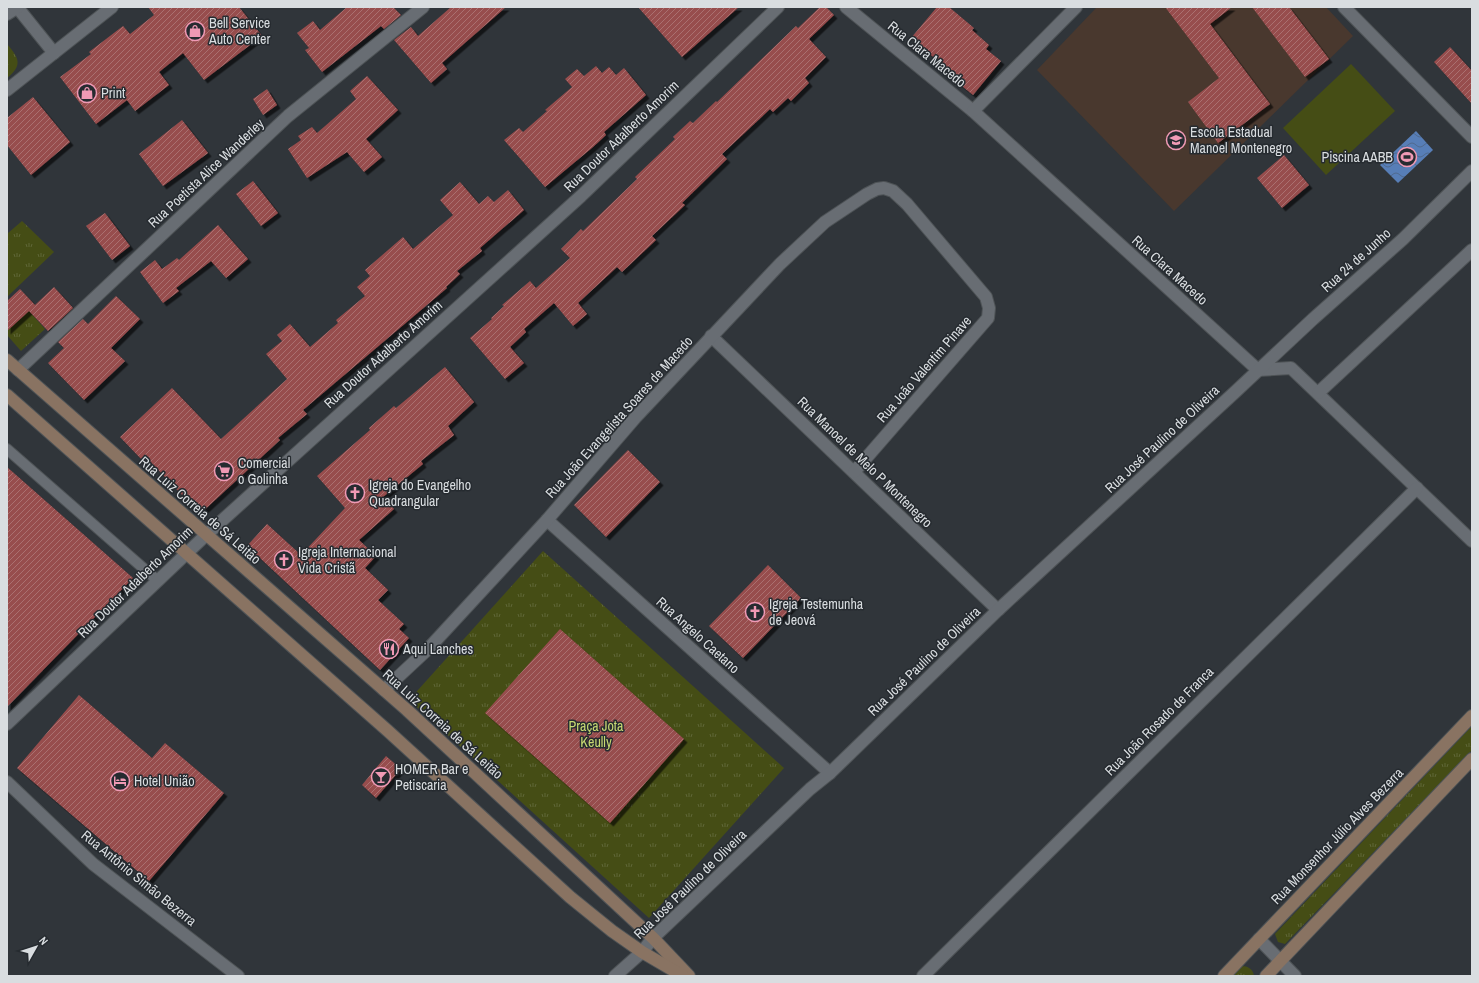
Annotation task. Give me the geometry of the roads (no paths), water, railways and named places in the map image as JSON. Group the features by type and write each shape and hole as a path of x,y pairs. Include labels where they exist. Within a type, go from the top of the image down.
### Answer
{"main road":[{"name":"Rua Luiz Correia de Sá Leitão","path":"7,360 419,720 653,938 689,976"},
{"path":"7,395 388,731 570,897 612,931 642,952 684,976"},
{"name":"Rua Monsenhor Júlio Alves Bezerra","path":"1224,976 1472,716"},
{"path":"1266,976 1472,759"}],"street":[{"path":"7,14 17,7 54,53"},
{"path":"7,90 112,7"},
{"name":"Rua Poetista Alice Wanderley","path":"18,370 288,116 422,7"},
{"name":"Rua Doutor Adalberto Amorim","path":"7,724 206,535 580,196 778,7"},
{"name":"Rua Clara Macedo","path":"846,7 973,111 1258,370"},
{"path":"973,111 1076,7"},
{"path":"1344,7 1472,137"},
{"name":"Rua 24 de Junho","path":"1258,370 1403,239 1472,171"},
{"name":"Rua João Evangelista Soares de Macedo","path":"384,690 428,649 547,520 634,418 780,264 825,222 867,194 876,189 884,188 893,191"},
{"name":"Rua João Valentim Pinave","path":"854,472 988,318 989,308 986,297 907,204 893,191"},
{"path":"1318,393 1472,250"},
{"name":"Rua Manoel de Melo P Montenegro","path":"711,336 998,610"},
{"path":"1258,370 1292,368 1472,541"},
{"name":"Rua José Paulino de Oliveira","path":"615,976 642,952 653,938 810,789 830,773 998,610 1258,370"},
{"name":"Rua João Rosado de Franca","path":"923,976 1417,488"},
{"name":"Rua Angelo Caetano","path":"547,520 830,773"},
{"name":"Rua Antônio Simão Bezerra","path":"7,782 93,864 238,976"},
{"path":"1259,939 1295,976"}],"lane":[{"path":"7,449 158,581"}],"water":[{"name":"Piscina AABB","path":"1416,131 1433,150 1398,183 1380,165"}],"place":[{"name":"Bell Service Auto Center","path":"195,31"},
{"name":"Print","path":"87,93"},
{"name":"Escola Estadual Manoel Montenegro","path":"1176,140"},
{"name":"Piscina AABB","path":"1407,157"},
{"name":"Comercial o Golinha","path":"224,471"},
{"name":"Igreja do Evangelho Quadrangular","path":"355,493"},
{"name":"Igreja Internacional Vida Cristã","path":"284,560"},
{"name":"Igreja Testemunha de Jeová","path":"755,612"},
{"name":"Aqui Lanches","path":"389,649"},
{"name":"HOMER Bar e Petiscaria","path":"381,777"},
{"name":"Hotel União","path":"120,781"}],"park label":[{"name":"Praça Jota Keully","path":"596,734"}]}
